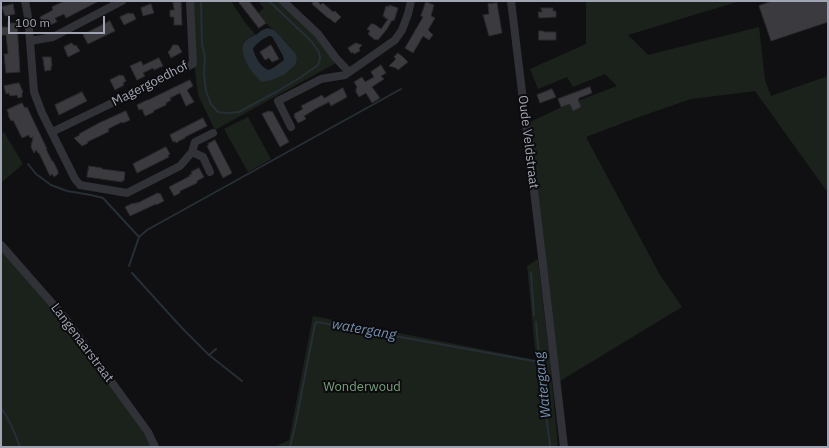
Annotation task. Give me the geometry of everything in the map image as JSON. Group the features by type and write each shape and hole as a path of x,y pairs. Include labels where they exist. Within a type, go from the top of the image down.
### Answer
{"street":[{"path":"24,1 28,17 34,92 42,113 80,185 127,193 180,166 192,152 195,142 213,133"},
{"path":"30,41 53,37 122,1"},
{"name":"Magergoedhof","path":"52,132 193,64 190,1"},
{"path":"283,1 318,34 335,57 349,72"},
{"path":"291,127 278,101 321,79 345,75 395,40 402,30 411,1"},
{"name":"Oude Veldstraat","path":"512,1 516,46 564,447"},
{"path":"192,152 202,158 210,172"},
{"name":"Langenaarstraat","path":"1,244 65,318 148,432 155,447"}],"green space":[{"path":"193,1 231,1 244,21 255,34 245,41 243,54 256,77 297,59 288,45 258,13 264,8 258,1 279,1 320,40 336,63 215,130 198,95 195,70"},
{"path":"586,1 740,1 628,35 648,55 759,27 765,80 771,96 828,76 828,188 826,190 755,91 691,99 586,137 660,275 682,307 560,381 528,123 564,106 617,86 605,74 573,87 567,77 538,89 530,69 586,44"},
{"path":"248,117 271,159 248,172 224,129"},
{"path":"4,132 23,164 1,183 1,134"},
{"path":"1,247 63,319 143,430 152,447 1,447"},
{"name":"Wonderwoud","path":"538,260 558,447 274,447 289,440 313,316 536,360 527,266"}],"shaded area":[{"path":"268,28 274,30 280,36 296,54 297,59 295,65 285,74 272,80 262,82 247,64 243,53 243,48 244,43 250,37","holes":["271,36 284,60 268,70 258,61 253,49 262,40"]}],"building":[{"path":"65,1 99,1 66,18 64,14 55,18 57,22 43,28 40,22 40,17 53,10 52,7"},
{"path":"238,1 249,1 266,23 259,28"},
{"path":"314,1 317,1 321,5 323,3 341,17 335,23 312,4"},
{"path":"772,1 828,1 828,22 771,41 759,6"},
{"path":"173,2 181,2 182,25 174,25 174,17 170,17 170,10 174,10"},
{"path":"426,2 434,5 431,16 435,18 428,30 433,35 429,40 423,36 413,53 405,48 423,17 421,16"},
{"path":"497,3 502,33 489,36 483,15 489,14 488,4"},
{"path":"13,4 15,14 5,16 2,7"},
{"path":"151,4 154,13 143,16 141,8"},
{"path":"389,5 398,8 394,21 392,20 378,40 375,40 368,34 370,31 367,29 371,24 374,24 381,29 388,19 383,16 386,6 389,7"},
{"path":"541,8 553,8 553,11 556,11 556,17 539,18 538,12 542,12"},
{"path":"133,13 136,19 124,25 120,17"},
{"path":"110,21 115,31 88,44 83,35"},
{"path":"8,23 17,23 20,72 6,73 4,54 8,53 6,35 1,35 1,27 8,27"},
{"path":"539,31 556,32 556,40 539,40"},
{"path":"72,43 74,46 76,45 80,51 68,57 64,47"},
{"path":"356,43 362,45 359,48 360,51 354,54 353,52 351,53 348,48"},
{"path":"173,45 178,45 182,52 171,58 168,52"},
{"path":"271,45 279,59 272,62 269,58 265,60 260,52"},
{"path":"398,53 408,62 398,70 389,66 396,59 394,57"},
{"path":"43,57 51,57 51,70 45,71"},
{"path":"159,58 163,66 154,70 153,68 143,73 145,76 137,80 130,66 141,61 143,65"},
{"path":"381,65 386,73 381,76 384,79 372,87 380,98 372,103 366,93 359,97 356,92 357,87 354,82 362,77 365,82 374,77 371,72"},
{"path":"123,75 126,81 123,83 124,85 115,90 110,80"},
{"path":"190,80 193,86 187,90 194,102 186,106 180,93 170,98 171,100 166,103 166,105 145,116 142,109 139,110 137,105"},
{"path":"19,83 23,92 22,97 18,98 17,95 10,96 9,93 6,94 4,86"},
{"path":"590,87 592,93 579,98 578,100 581,107 573,111 570,104 561,107 558,99"},
{"path":"343,88 347,97 331,106 329,102 317,108 304,116 306,119 298,123 294,114 303,109 301,106 322,95 324,98"},
{"path":"552,89 556,97 540,103 537,95"},
{"path":"82,92 87,101 59,115 55,105"},
{"path":"22,103 25,108 27,107 46,149 58,171 58,174 54,177 52,174 50,176 39,153 36,150 34,153 31,147 33,137 30,138 29,135 22,138 13,120 11,121 8,115 7,110"},
{"path":"126,111 130,120 108,129 108,132 87,142 88,143 82,146 74,138 99,123"},
{"path":"272,111 289,142 280,147 262,114"},
{"path":"203,118 207,126 176,143 175,141 173,142 170,135"},
{"path":"215,140 232,173 223,178 207,146"},
{"path":"166,147 170,154 168,155 169,157 137,173 133,164"},
{"path":"89,166 125,172 124,181 123,180 122,182 87,177"},
{"path":"199,168 204,177 197,181 197,183 180,191 180,193 174,196 169,187 190,176 189,175 192,174 191,172"},
{"path":"160,193 164,201 130,216 125,207"}],"waterway":[{"path":"201,1 202,44 205,57 204,74 206,91 211,104 218,112 227,113 239,112 298,79 318,65 320,59 319,52 311,41 269,1"},
{"path":"139,237 147,230 401,89"},
{"path":"28,164 36,174 51,185 67,191 103,198 139,237 129,266"},
{"path":"132,273 182,328 209,355 242,381"},
{"path":"531,273 534,315"},
{"name":"watergang","path":"290,447 315,324 317,322 539,362"},
{"name":"Watergang","path":"536,322 541,381 550,447"},
{"path":"209,355 216,349"},
{"path":"1,408 10,422 20,447"}]}
